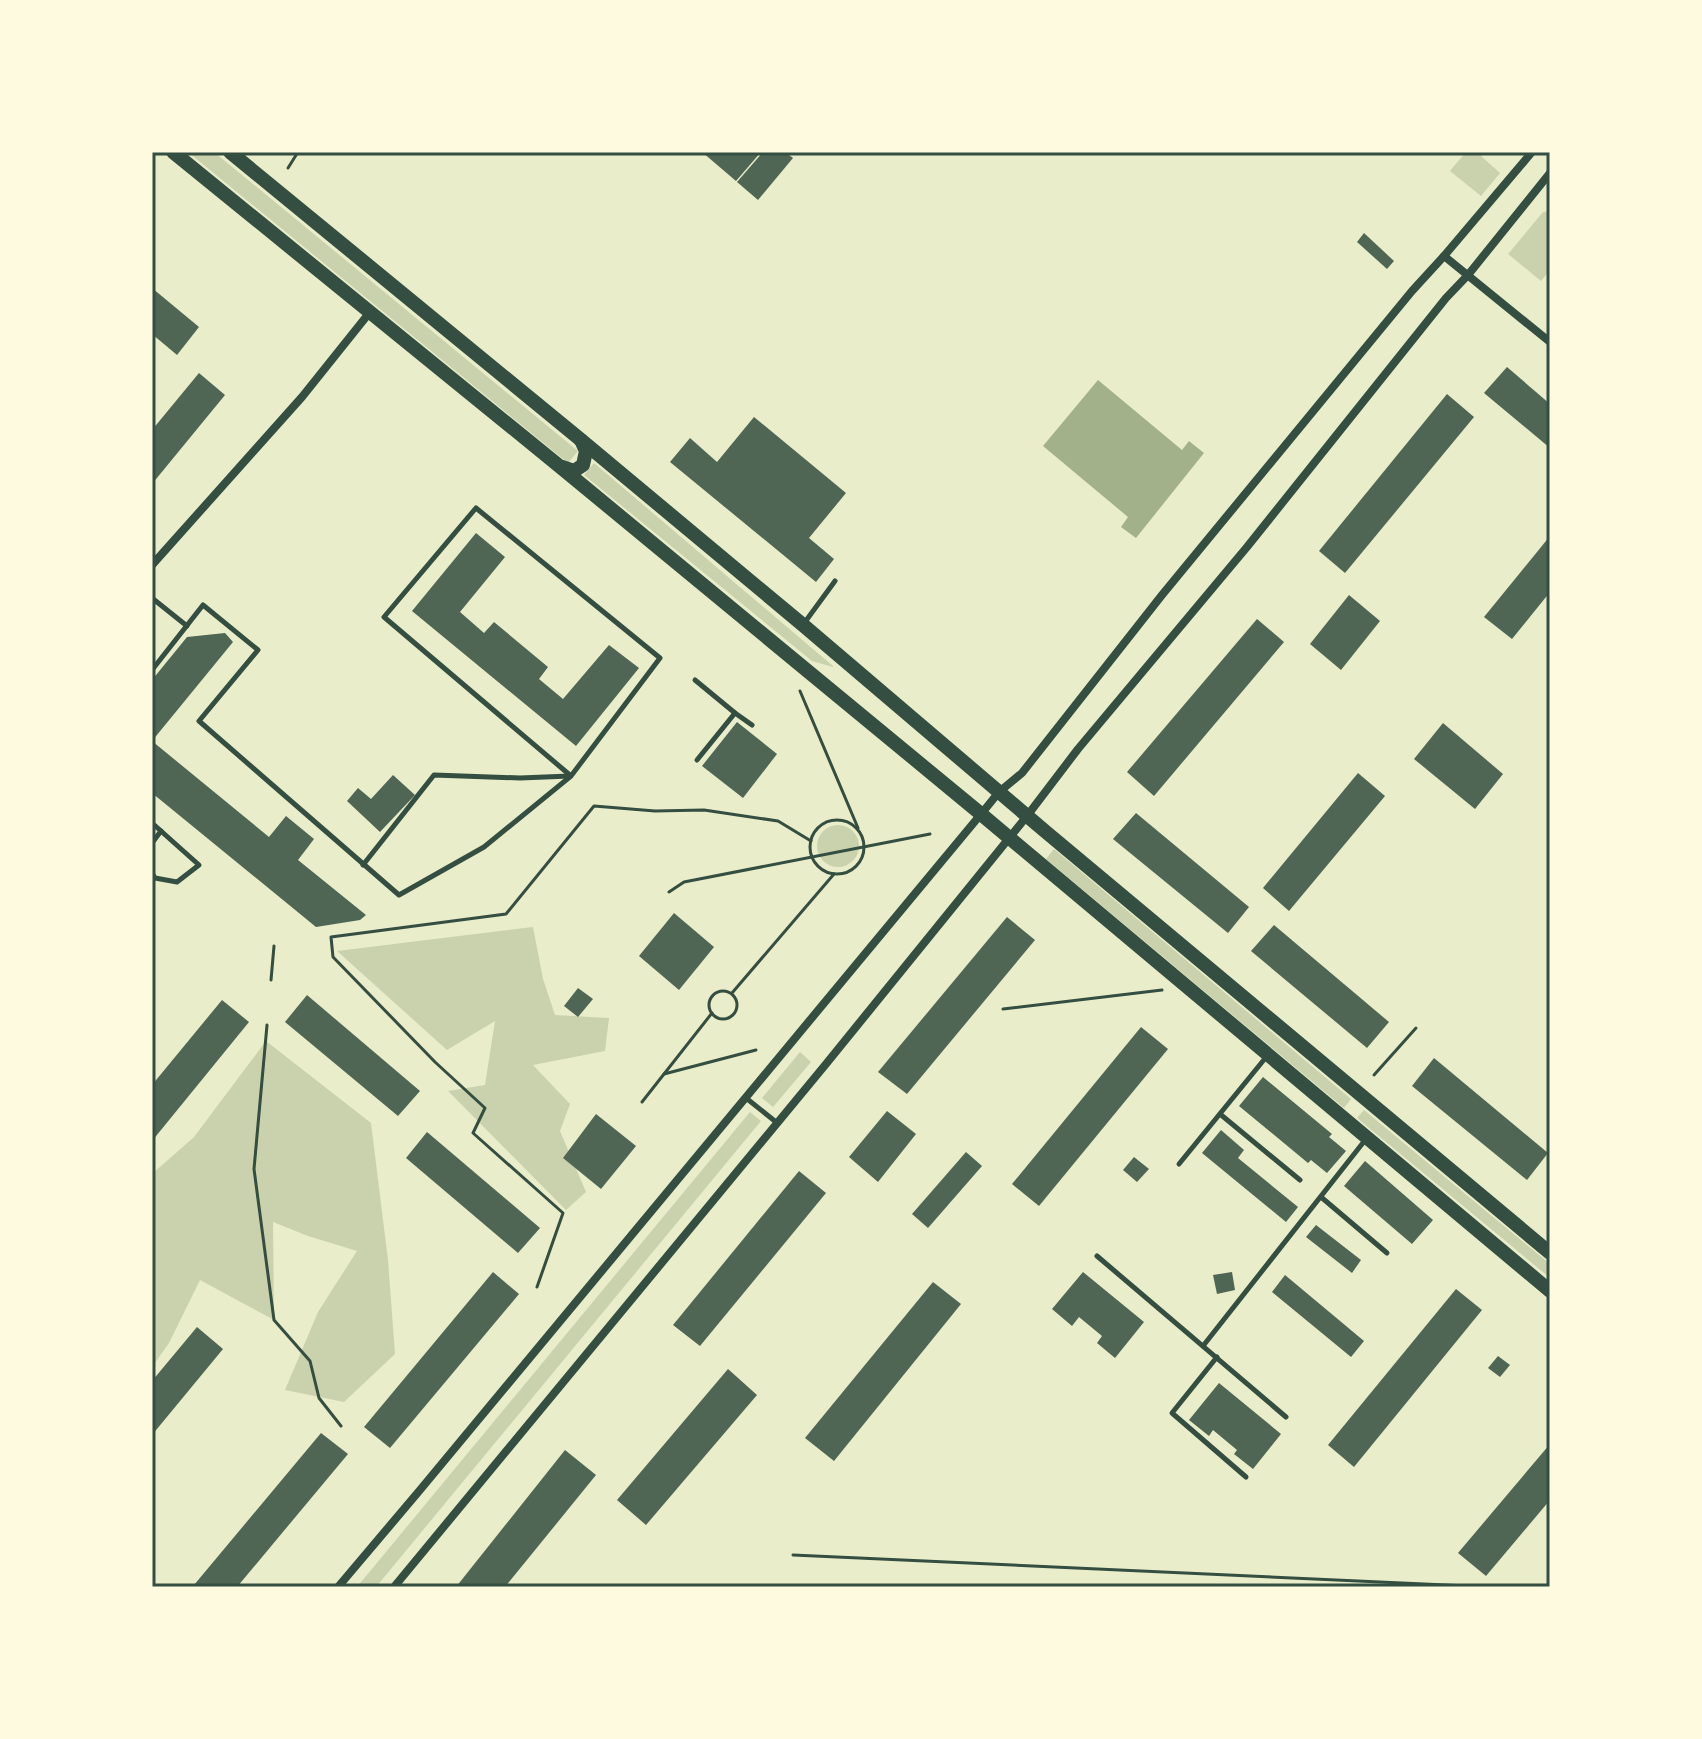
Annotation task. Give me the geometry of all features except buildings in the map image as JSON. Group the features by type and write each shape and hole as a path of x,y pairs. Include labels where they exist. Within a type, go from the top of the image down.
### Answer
{"main road":[{"path":"173,152 981,814 1550,1291"},
{"path":"230,152 803,625 1550,1253"},
{"path":"558,465 571,471 580,468 586,454 581,440"}],"street":[{"path":"338,1587 999,792 1022,773 1162,595 1412,291 1532,152"},
{"path":"394,1587 826,1064 1078,749 1247,547 1550,173"},
{"path":"1444,256 1550,342"},
{"path":"152,565 302,397 370,312"}],"lane":[{"path":"152,670 203,605 258,650 199,721 399,895 484,847 571,776 660,658 476,508 384,617 571,776"},
{"path":"803,625 835,581"},
{"path":"152,598 187,626"},
{"path":"695,680 752,725"},
{"path":"697,760 735,713"},
{"path":"363,865 434,775 571,776"},
{"path":"152,823 199,865 177,882 155,878 152,873"},
{"path":"152,843 161,831"},
{"path":"1179,1164 1268,1055"},
{"path":"746,1097 776,1122"},
{"path":"1220,1114 1300,1180"},
{"path":"1203,1346 1366,1138"},
{"path":"1321,1197 1387,1253"},
{"path":"1097,1256 1286,1417"},
{"path":"1217,1357 1172,1413 1246,1477"}],"path":[{"path":"288,168 298,152"},
{"path":"732,993 834,874 851,870 862,858 860,833 800,691"},
{"path":"537,1287 563,1213 473,1133 485,1108 435,1062 333,957 331,937 506,914 594,806 655,811 704,810 778,821 811,841"},
{"path":"834,874 818,866 812,857 810,850 814,833 820,826 837,820 846,822 860,833"},
{"path":"669,892 684,882 930,834"},
{"path":"271,980 274,946"},
{"path":"1003,1009 1162,990"},
{"path":"715,993 732,993 738,1006 733,1015 720,1018 712,1013 710,1001 715,993"},
{"path":"642,1102 712,1013"},
{"path":"267,1025 254,1169 274,1320 310,1361 319,1398 341,1426"},
{"path":"1374,1075 1416,1028"},
{"path":"664,1074 756,1050"},
{"path":"793,1555 1468,1586"}],"shaded area":[{"path":"188,152 214,152 578,451 568,463"},
{"path":"1466,152 1484,152 1481,156 1500,173 1481,196 1450,171"},
{"path":"1550,211 1550,270 1541,281 1508,254 1543,212"},
{"path":"1098,380 1182,450 1189,441 1204,453 1136,538 1121,527 1128,517 1043,446"},
{"path":"594,463 833,667 812,661 584,475"},
{"path":"838,825 853,831 859,846 853,861 838,867 823,861 817,846 823,831"},
{"path":"1054,849 1351,1099 1344,1108 1046,859"},
{"path":"533,927 543,979 555,1015 609,1018 605,1051 533,1065 570,1104 560,1131 586,1192 566,1210 448,1091 485,1085 495,1021 447,1050 337,951"},
{"path":"266,1041 371,1123 388,1260 395,1354 344,1402 285,1390 318,1312 357,1251 273,1222 274,1320 200,1280 169,1343 152,1367 152,1174 194,1137"},
{"path":"800,1052 811,1062 773,1107 762,1098"},
{"path":"1364,1110 1550,1264 1550,1278 1357,1118"},
{"path":"750,1112 761,1121 376,1587 357,1587"}]}
